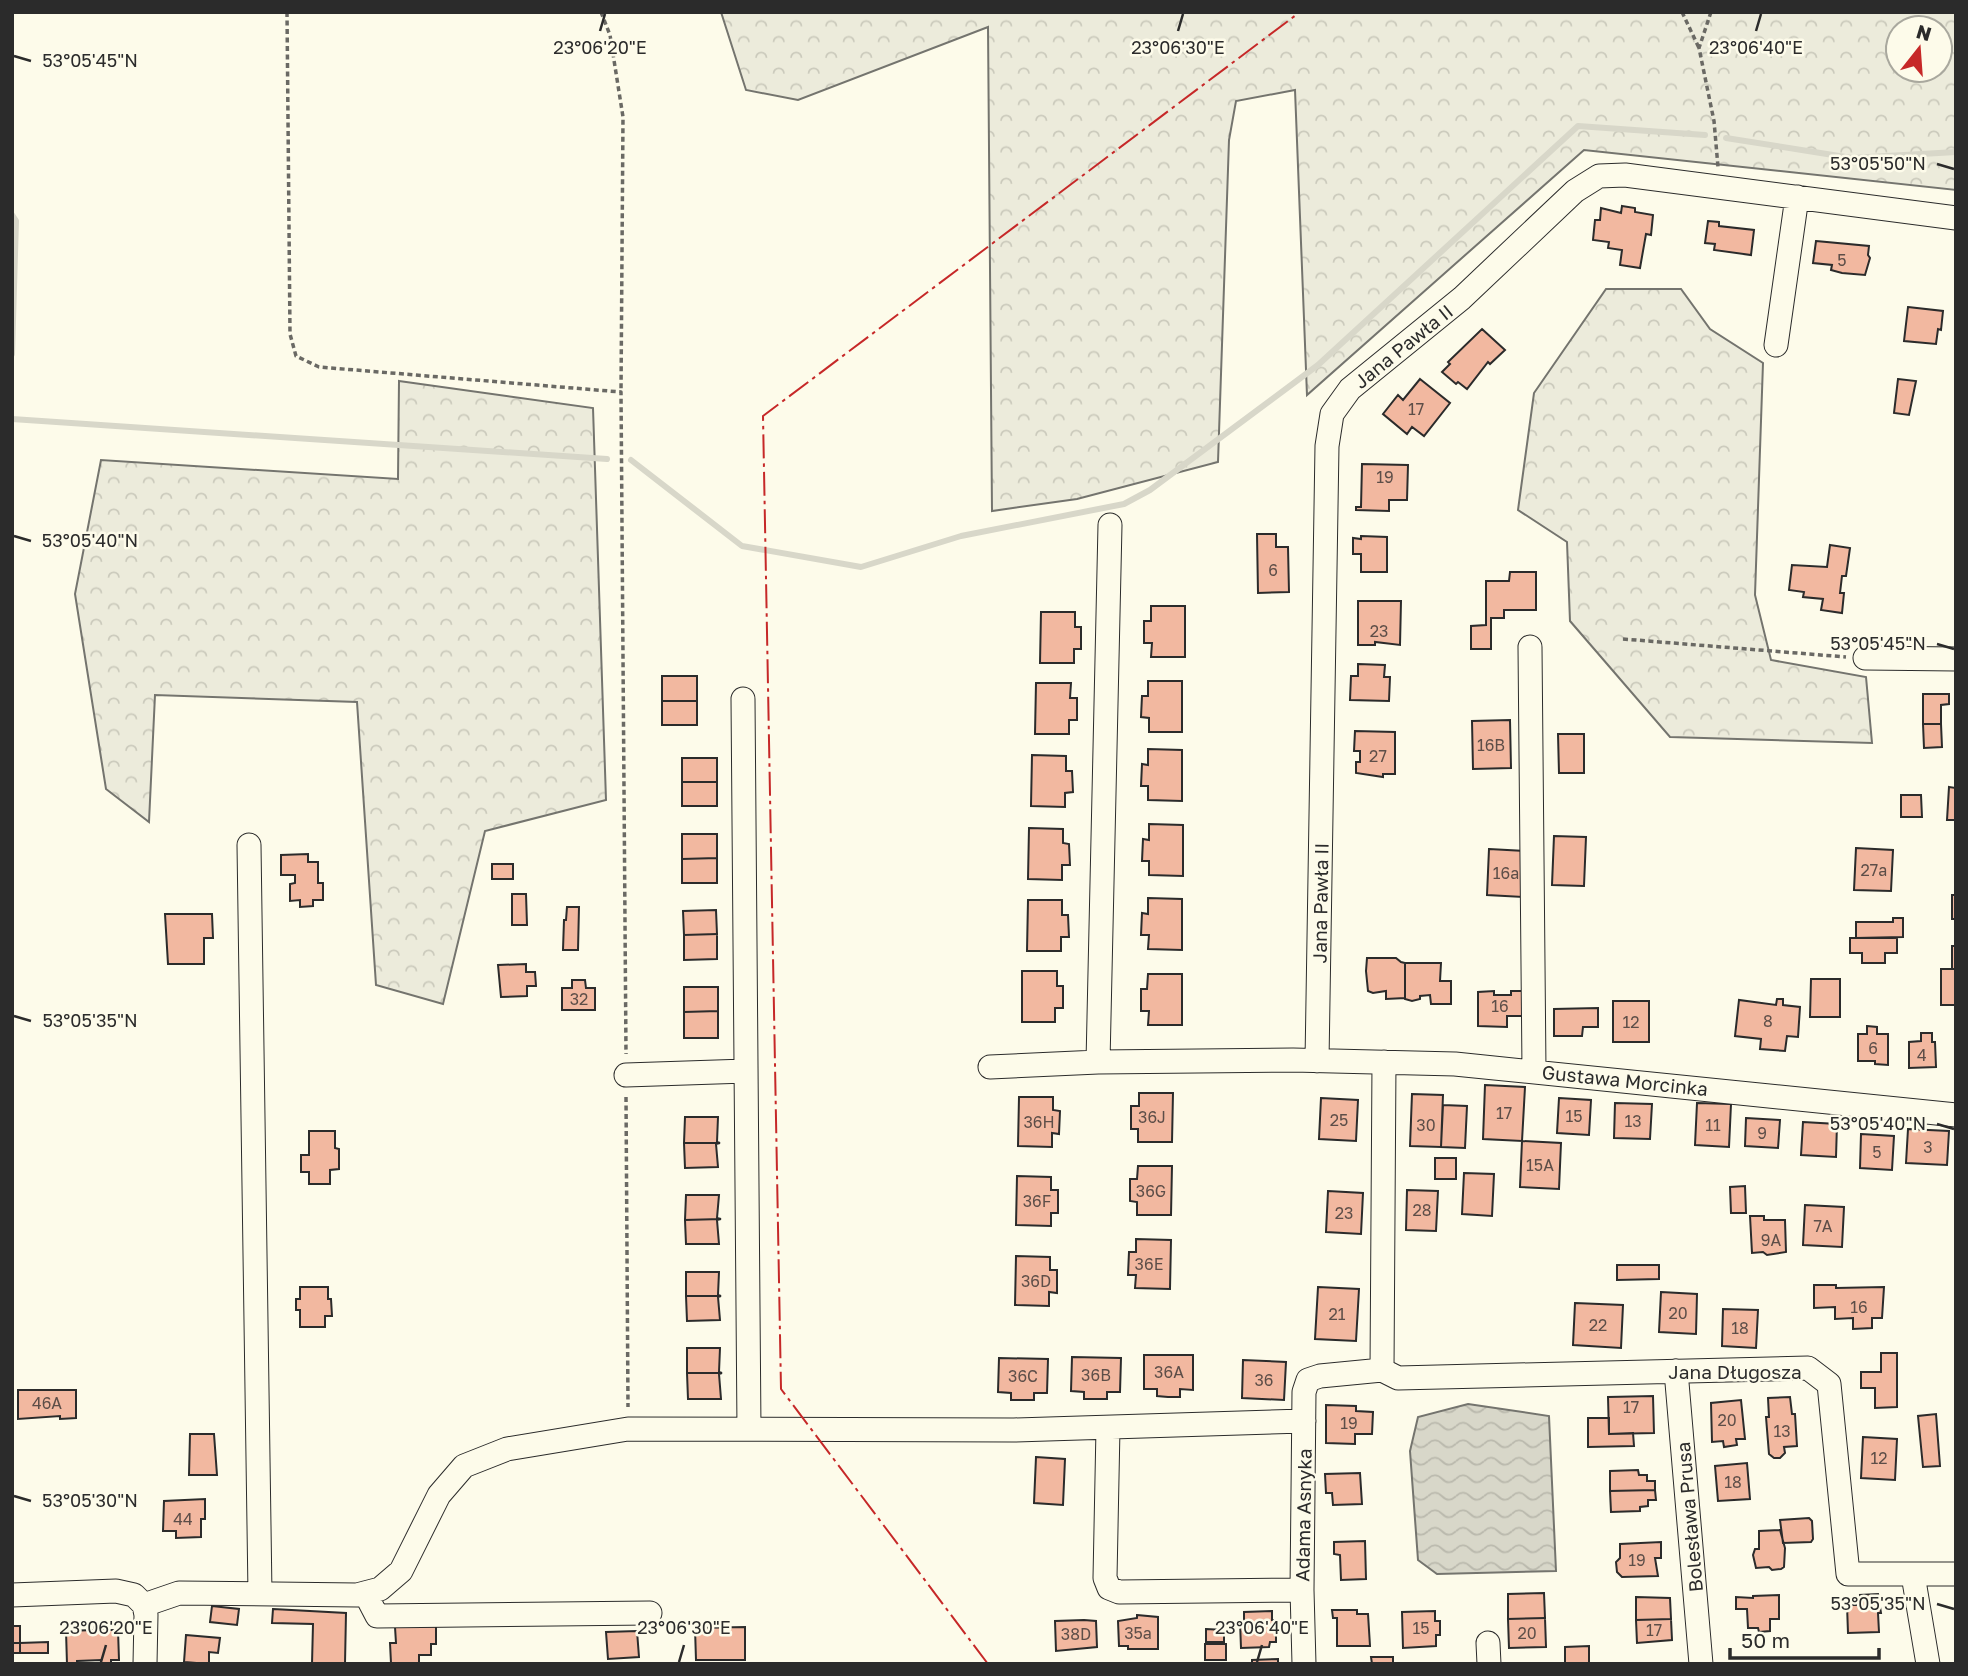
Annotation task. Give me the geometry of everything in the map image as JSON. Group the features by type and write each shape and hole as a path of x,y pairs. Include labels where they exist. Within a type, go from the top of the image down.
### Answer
{"street":[{"name":"Jana Pawła II","path":"1317,1061 1327,446 1332,414 1350,389 1462,298 1575,191 1599,176 1625,175 1719,186 1956,218"},
{"path":"1776,345 1797,197"},
{"path":"1098,1062 1110,525"},
{"path":"1530,647 1534,1070"},
{"path":"1865,658 1956,659"},
{"path":"743,699 749,1429"},
{"path":"248,845 260,1594"},
{"name":"Gustawa Morcinka","path":"990,1067 1098,1062 1293,1060 1455,1064 1956,1115"},
{"path":"1382,1370 1384,1062"},
{"path":"626,1075 746,1071"},
{"name":"Jana Długosza","path":"1320,1376 1382,1370 1398,1378 1808,1368 1829,1384 1848,1574 1956,1574"},
{"name":"Bolesława Prusa","path":"1676,1371 1701,1664"},
{"name":"Adama Asnyka","path":"1304,1664 1304,1392 1308,1380 1320,1376"},
{"path":"144,1605 179,1593 357,1595 380,1589 401,1571 439,1495 464,1466 507,1449 628,1429 1014,1430 1304,1421"},
{"path":"1108,1428 1105,1578 1109,1588 1119,1592 1302,1590"},
{"path":"1913,1575 1928,1664"},
{"path":"12,1595 116,1591 134,1595 144,1605 145,1664"},
{"path":"365,1593 377,1616 650,1613"}],"path":[{"path":"287,12 290,334 296,356 319,367 621,392"},
{"path":"601,12 610,35 623,117 621,392 628,1429"},
{"path":"1682,12 1699,48 1714,121 1719,186"},
{"path":"1699,48 1711,12"},
{"path":"1623,639 1865,658"}],"green space":[{"path":"721,12 1956,12 1956,190 1584,150 1307,395 1295,90 1236,101 1229,140 1218,462 1077,499 992,511 988,27 798,100 746,90"},
{"path":"1606,289 1681,289 1710,329 1763,363 1755,595 1771,660 1866,677 1872,743 1670,737 1570,621 1567,542 1518,510 1534,393"},
{"path":"399,381 593,408 606,800 485,831 443,1004 376,985 357,702 155,695 149,822 106,789 75,594 101,460 398,479"}],"water":[{"path":"1468,1404 1549,1416 1556,1571 1437,1574 1418,1560 1410,1451 1418,1417"}],"building":[{"path":"1622,206 1635,208 1635,212 1653,215 1651,235 1646,234 1640,268 1620,265 1622,250 1608,248 1609,242 1593,240 1595,220 1600,220 1601,208 1621,213"},
{"path":"1708,221 1719,222 1719,226 1754,230 1751,255 1714,250 1715,244 1705,243"},
{"path":"1816,241 1869,246 1870,258 1865,275 1842,273 1831,270 1832,265 1813,263"},
{"path":"1908,307 1943,311 1936,344 1904,341"},
{"path":"1482,329 1505,350 1490,364 1488,362 1467,389 1442,372 1450,364 1448,362"},
{"path":"1420,379 1450,403 1424,436 1412,427 1407,434 1383,414 1398,395 1403,400"},
{"path":"1898,379 1916,381 1909,415 1894,413"},
{"path":"1362,464 1408,465 1407,500 1389,500 1389,511 1356,510 1356,507 1361,507"},
{"path":"1257,534 1276,534 1276,547 1288,547 1289,592 1258,593"},
{"path":"1361,536 1387,537 1387,572 1361,572 1361,554 1353,554 1353,538 1361,539"},
{"path":"1830,545 1850,548 1846,576 1842,576 1842,613 1821,610 1823,599 1803,597 1804,592 1789,590 1792,565 1827,567"},
{"path":"1510,572 1536,572 1536,610 1504,610 1504,618 1491,618 1491,649 1471,649 1471,626 1486,625 1486,581 1509,581"},
{"path":"1358,601 1401,601 1400,645 1375,642 1375,645 1358,645"},
{"path":"1151,606 1185,606 1185,657 1151,657 1152,643 1144,643 1144,621 1151,621"},
{"path":"1041,612 1075,612 1075,627 1081,627 1081,649 1074,649 1074,663 1040,663"},
{"path":"1358,664 1385,665 1384,677 1390,677 1389,701 1350,700 1351,676 1358,676"},
{"path":"662,676 697,676 697,701 662,701"},
{"path":"1148,681 1182,681 1182,732 1149,732 1149,718 1141,717 1142,696 1148,696"},
{"path":"1036,683 1071,683 1070,698 1077,698 1077,720 1069,720 1069,734 1035,734"},
{"path":"1923,694 1949,694 1949,704 1941,705 1941,724 1923,724"},
{"path":"662,701 697,701 697,725 662,725"},
{"path":"1510,720 1511,768 1473,769 1472,721"},
{"path":"1923,724 1941,724 1942,747 1924,748"},
{"path":"1355,731 1395,732 1395,774 1383,774 1383,777 1356,773 1360,751 1354,751"},
{"path":"1558,734 1584,734 1584,773 1559,773"},
{"path":"1148,749 1182,750 1182,801 1148,800 1148,786 1141,786 1142,764 1148,765"},
{"path":"1032,755 1066,756 1066,771 1072,771 1073,792 1065,793 1065,807 1031,806"},
{"path":"682,758 717,758 717,782 682,782"},
{"path":"682,782 717,782 717,806 682,806"},
{"path":"1949,787 1956,788 1956,820 1947,820"},
{"path":"1901,795 1921,795 1922,817 1901,817"},
{"path":"1149,824 1183,825 1183,876 1149,875 1149,861 1142,861 1143,839 1149,840"},
{"path":"1029,828 1063,829 1063,843 1069,844 1070,865 1062,865 1062,880 1028,879"},
{"path":"682,834 717,834 717,858 682,859"},
{"path":"1554,836 1586,837 1584,886 1552,885"},
{"path":"1856,848 1893,850 1891,891 1854,890"},
{"path":"1489,849 1525,851 1523,897 1487,895"},
{"path":"308,854 308,862 318,862 318,883 323,883 323,900 313,900 313,906 300,907 300,900 290,901 290,884 295,883 295,875 281,875 281,855"},
{"path":"717,858 717,883 682,883 682,859"},
{"path":"492,864 513,864 513,879 492,879"},
{"path":"512,894 526,894 527,925 512,925"},
{"path":"1952,895 1956,895 1956,919 1952,919"},
{"path":"1148,898 1182,899 1182,950 1148,949 1149,935 1141,935 1142,913 1148,914"},
{"path":"1028,900 1062,900 1062,915 1068,915 1069,937 1061,937 1061,951 1027,951"},
{"path":"567,907 579,907 578,950 563,950"},
{"path":"716,910 717,934 684,935 683,911"},
{"path":"165,914 212,914 213,938 204,938 204,964 168,964"},
{"path":"1893,918 1903,918 1903,937 1856,938 1856,922 1893,922"},
{"path":"717,934 717,959 684,960 684,935"},
{"path":"1850,938 1897,938 1897,953 1885,953 1885,963 1862,963 1862,953 1850,953"},
{"path":"1952,946 1956,946 1956,969 1952,969"},
{"path":"1367,958 1396,958 1405,963 1405,998 1386,999 1386,991 1368,991"},
{"path":"1405,963 1441,963 1440,981 1451,981 1451,1004 1431,1004 1430,995 1420,996 1420,999 1412,1001 1405,999"},
{"path":"526,964 526,972 535,972 536,986 527,986 527,996 501,997 498,965"},
{"path":"1941,969 1956,969 1956,1005 1941,1005"},
{"path":"1022,971 1057,971 1057,986 1063,986 1063,1008 1055,1008 1055,1022 1022,1022"},
{"path":"1148,974 1182,974 1182,1025 1148,1025 1149,1011 1141,1011 1141,989 1147,989"},
{"path":"1811,979 1840,979 1840,1017 1810,1017"},
{"path":"572,980 585,980 586,988 595,988 595,1010 562,1010 562,988 572,988"},
{"path":"684,987 718,987 718,1011 684,1012"},
{"path":"1494,991 1494,995 1511,995 1511,991 1523,991 1523,1016 1507,1016 1507,1027 1478,1026 1478,992"},
{"path":"1777,999 1783,999 1783,1005 1800,1007 1798,1037 1787,1036 1785,1051 1760,1049 1761,1039 1735,1036 1739,1000 1776,1005"},
{"path":"1613,1001 1649,1001 1649,1042 1613,1042"},
{"path":"1598,1008 1598,1027 1583,1027 1582,1036 1554,1036 1554,1009"},
{"path":"718,1011 718,1038 684,1038 684,1012"},
{"path":"1867,1026 1877,1027 1877,1034 1888,1034 1888,1065 1875,1064 1875,1061 1858,1061 1858,1034 1867,1034"},
{"path":"1921,1033 1932,1033 1936,1067 1909,1068 1909,1042 1921,1041"},
{"path":"1485,1085 1525,1087 1522,1141 1483,1139"},
{"path":"1139,1093 1173,1093 1172,1142 1138,1142 1138,1129 1131,1129 1131,1106 1139,1106"},
{"path":"1412,1094 1443,1095 1441,1147 1410,1146"},
{"path":"1019,1097 1053,1097 1053,1110 1060,1111 1059,1134 1052,1133 1052,1147 1018,1146"},
{"path":"1321,1098 1358,1100 1356,1141 1319,1139"},
{"path":"1559,1098 1591,1100 1589,1135 1557,1133"},
{"path":"1615,1103 1652,1104 1650,1139 1614,1138"},
{"path":"1697,1103 1731,1104 1729,1147 1695,1145"},
{"path":"1443,1105 1467,1106 1465,1148 1441,1147"},
{"path":"685,1117 718,1117 717,1142 720,1143 684,1143"},
{"path":"1746,1118 1780,1120 1778,1148 1745,1146"},
{"path":"1803,1122 1837,1124 1836,1157 1801,1155"},
{"path":"1908,1129 1949,1131 1947,1165 1906,1163"},
{"path":"309,1131 335,1131 339,1169 330,1170 330,1184 309,1184 309,1172 301,1172 301,1155 309,1155"},
{"path":"1861,1134 1894,1136 1892,1170 1860,1168"},
{"path":"1522,1141 1561,1143 1559,1189 1520,1187"},
{"path":"684,1143 720,1143 716,1144 718,1167 685,1168"},
{"path":"1435,1158 1456,1158 1456,1179 1435,1179"},
{"path":"1138,1166 1172,1166 1171,1215 1137,1215 1137,1202 1130,1201 1130,1179 1137,1179"},
{"path":"1464,1173 1494,1174 1492,1216 1462,1214"},
{"path":"1017,1176 1051,1177 1051,1190 1058,1190 1058,1213 1051,1213 1051,1226 1016,1225"},
{"path":"1745,1186 1746,1213 1731,1213 1730,1187"},
{"path":"1407,1190 1438,1191 1436,1231 1406,1230"},
{"path":"1328,1191 1363,1193 1361,1234 1326,1232"},
{"path":"686,1195 719,1195 717,1218 721,1219 685,1220"},
{"path":"1805,1205 1844,1207 1842,1247 1803,1245"},
{"path":"1750,1216 1764,1216 1764,1220 1785,1220 1786,1252 1767,1255 1763,1252 1752,1253"},
{"path":"721,1219 717,1220 719,1244 686,1244 685,1220"},
{"path":"1136,1239 1171,1240 1170,1289 1135,1288 1136,1275 1128,1275 1129,1252 1136,1252"},
{"path":"1016,1256 1050,1257 1050,1270 1057,1270 1057,1293 1049,1292 1049,1306 1015,1305"},
{"path":"1617,1265 1659,1265 1659,1279 1617,1280"},
{"path":"686,1272 719,1272 718,1295 721,1296 686,1296"},
{"path":"1814,1285 1836,1285 1836,1288 1884,1287 1882,1318 1872,1318 1872,1328 1853,1329 1853,1318 1835,1319 1835,1307 1814,1308"},
{"path":"300,1287 328,1287 332,1316 325,1316 325,1327 300,1327 300,1310 296,1310 296,1299 300,1299"},
{"path":"1318,1287 1359,1289 1356,1341 1315,1339"},
{"path":"1661,1292 1697,1294 1696,1334 1659,1332"},
{"path":"686,1296 721,1296 718,1297 720,1320 687,1321"},
{"path":"1575,1303 1623,1305 1621,1348 1573,1345"},
{"path":"1723,1309 1758,1310 1756,1348 1722,1346"},
{"path":"687,1348 720,1348 719,1372 722,1373 687,1373"},
{"path":"1881,1353 1897,1353 1897,1407 1875,1408 1875,1388 1861,1388 1861,1372 1881,1372"},
{"path":"1144,1355 1193,1355 1193,1390 1180,1389 1180,1397 1168,1397 1157,1396 1157,1389 1144,1389"},
{"path":"1072,1357 1121,1358 1120,1392 1107,1392 1107,1399 1084,1399 1084,1392 1071,1391"},
{"path":"999,1358 1048,1359 1047,1393 1034,1393 1034,1400 1011,1400 1011,1393 998,1392"},
{"path":"1243,1360 1286,1362 1284,1400 1242,1398"},
{"path":"687,1373 722,1373 719,1374 721,1399 688,1399"},
{"path":"18,1390 76,1390 76,1418 60,1419 60,1416 18,1419"},
{"path":"1653,1396 1654,1433 1609,1434 1608,1397"},
{"path":"1790,1397 1792,1414 1795,1414 1797,1446 1784,1447 1785,1453 1780,1458 1774,1458 1769,1454 1766,1417 1769,1417 1768,1398"},
{"path":"1741,1400 1745,1439 1736,1439 1737,1445 1724,1447 1723,1441 1712,1442 1711,1403"},
{"path":"1326,1405 1356,1406 1356,1411 1373,1412 1372,1434 1355,1434 1355,1444 1326,1443"},
{"path":"1936,1414 1940,1466 1923,1467 1918,1416"},
{"path":"1588,1418 1609,1418 1609,1434 1633,1433 1634,1446 1588,1447"},
{"path":"190,1434 214,1434 217,1475 189,1475"},
{"path":"1863,1437 1897,1439 1895,1480 1861,1478"},
{"path":"1036,1457 1065,1459 1063,1505 1034,1503"},
{"path":"1747,1463 1750,1499 1718,1501 1715,1466"},
{"path":"1638,1470 1639,1475 1647,1475 1647,1481 1655,1481 1655,1490 1610,1491 1610,1471"},
{"path":"1360,1473 1362,1504 1333,1505 1332,1493 1326,1493 1325,1474"},
{"path":"1655,1490 1656,1500 1648,1500 1648,1506 1640,1507 1640,1511 1611,1512 1610,1491"},
{"path":"205,1499 201,1537 176,1538 176,1531 163,1531 164,1501"},
{"path":"1809,1518 1812,1521 1811,1542 1783,1543 1780,1520"},
{"path":"1780,1530 1785,1548 1784,1567 1772,1570 1769,1567 1756,1568 1753,1555 1755,1549 1759,1549 1759,1531"},
{"path":"1365,1541 1366,1579 1341,1580 1340,1555 1334,1554 1334,1542"},
{"path":"1661,1542 1661,1558 1655,1558 1658,1576 1622,1577 1617,1572 1620,1544"},
{"path":"1544,1593 1545,1618 1508,1619 1508,1594"},
{"path":"1878,1594 1881,1613 1878,1613 1879,1632 1848,1633 1847,1605 1861,1605 1860,1595"},
{"path":"1779,1595 1779,1619 1770,1619 1770,1631 1759,1632 1758,1628 1748,1628 1747,1609 1736,1609 1736,1597"},
{"path":"1636,1597 1670,1598 1671,1619 1636,1620"},
{"path":"212,1606 239,1609 237,1625 210,1622"},
{"path":"273,1609 346,1613 345,1664 312,1664 313,1624 272,1623"},
{"path":"1332,1610 1357,1610 1357,1614 1368,1614 1370,1646 1337,1646 1337,1618 1333,1618"},
{"path":"1272,1611 1272,1620 1276,1620 1276,1642 1270,1642 1269,1647 1241,1648 1240,1621 1244,1621 1244,1612"},
{"path":"1435,1611 1435,1621 1440,1621 1440,1635 1436,1635 1436,1646 1403,1648 1402,1612"},
{"path":"1137,1615 1158,1617 1158,1649 1128,1649 1128,1646 1119,1646 1118,1621 1137,1618"},
{"path":"1545,1618 1546,1647 1509,1648 1508,1619"},
{"path":"1671,1619 1672,1640 1637,1643 1636,1620"},
{"path":"1055,1621 1096,1621 1097,1647 1056,1651"},
{"path":"94,1625 102,1625 102,1630 118,1630 119,1660 111,1660 111,1664 101,1664 101,1660 67,1664 66,1631 94,1630"},
{"path":"12,1626 20,1626 20,1643 12,1643"},
{"path":"436,1626 436,1644 431,1644 431,1655 419,1655 419,1663 391,1663 390,1643 396,1643 395,1627"},
{"path":"745,1627 745,1660 696,1660 695,1628"},
{"path":"1206,1629 1224,1630 1224,1642 1206,1642"},
{"path":"637,1631 639,1657 608,1659 606,1632"},
{"path":"186,1635 220,1638 218,1653 209,1652 209,1664 184,1662"},
{"path":"48,1642 48,1653 20,1653 20,1643"},
{"path":"12,1643 20,1643 20,1653 12,1653"},
{"path":"1205,1644 1226,1644 1226,1660 1205,1660"},
{"path":"1589,1646 1589,1664 1565,1664 1565,1647"},
{"path":"1371,1657 1393,1657 1393,1664 1372,1664"},
{"path":"1278,1659 1278,1664 1252,1664 1252,1660"}],"waterway":[{"path":"631,460 742,546 861,567 961,536 1124,504 1150,490 1318,365 1578,126 1705,135"},
{"path":"1726,138 1852,158 1956,152"},
{"path":"12,215 16,221 12,354"},
{"path":"12,419 607,459"}],"power":[{"path":"988,1664 781,1389 763,416 1300,12"}]}
